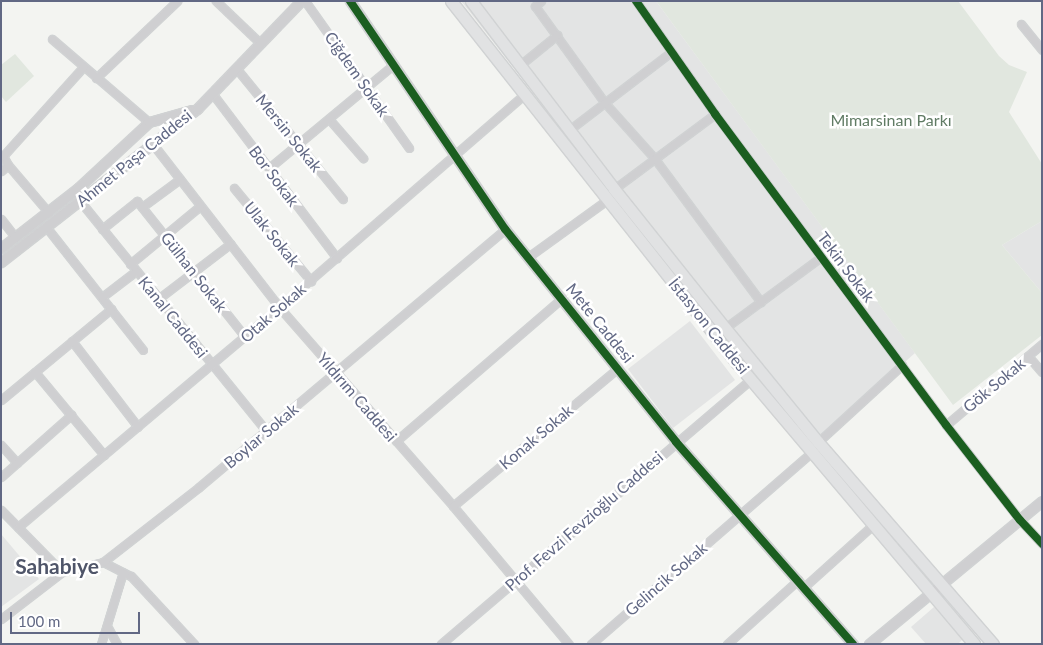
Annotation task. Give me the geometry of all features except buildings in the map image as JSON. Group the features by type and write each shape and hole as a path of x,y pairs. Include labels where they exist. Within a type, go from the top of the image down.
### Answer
{"main road":[{"name":"İstasyon Caddesi","path":"451,1 607,200 811,453 874,524 974,644"},
{"name":"İstasyon Caddesi","path":"471,1 614,189 725,328 818,442 993,644"}],"street":[{"path":"96,78 177,1"},
{"path":"216,1 260,43"},
{"path":"197,109 301,1"},
{"name":"Ciğdem Sokak","path":"305,1 409,148"},
{"name":"Mete Caddesi","path":"350,1 505,229 676,442 853,644"},
{"path":"541,1 535,6 556,36 605,103 655,159 761,302"},
{"name":"Tekin Sokak","path":"636,1 715,114 946,425 1020,520 1042,544"},
{"path":"1021,24 1042,50"},
{"path":"520,65 556,36"},
{"path":"52,40 149,122"},
{"path":"569,130 671,52"},
{"path":"269,168 393,65"},
{"path":"49,213 8,165 4,156 82,66"},
{"name":"Mersin Sokak","path":"236,68 343,199"},
{"name":"Bor Sokak","path":"212,94 337,258"},
{"name":"Otak Sokak","path":"18,527 245,337 524,94"},
{"name":"Ahmet Paşa Caddesi","path":"1,248 49,213 149,122 197,109"},
{"name":"Ahmet Paşa Caddesi","path":"1,262 47,228 197,109"},
{"path":"614,189 715,114"},
{"path":"329,118 363,158"},
{"name":"Yıldırım Caddesi","path":"152,143 279,307 453,506 514,581 570,644"},
{"path":"1,171 8,165"},
{"path":"102,229 137,201 142,207 180,179"},
{"name":"Ulak Sokak","path":"234,188 310,281"},
{"path":"528,257 607,200"},
{"name":"Kanal Caddesi","path":"80,201 267,432"},
{"path":"130,264 200,206"},
{"name":"Gülhan Sokak","path":"142,207 245,337"},
{"path":"1,219 16,238"},
{"path":"47,228 143,350"},
{"name":"Boylar Sokak","path":"1,620 62,572 103,562 267,432 505,229"},
{"path":"158,298 230,244"},
{"path":"725,328 822,257"},
{"path":"102,297 136,271"},
{"path":"396,441 562,298"},
{"path":"1,400 111,309"},
{"path":"72,341 138,426"},
{"name":"Gök Sokak","path":"946,425 1042,344"},
{"path":"1028,356 1042,372"},
{"path":"818,442 902,364"},
{"name":"Konak Sokak","path":"453,506 618,368"},
{"path":"35,372 104,455"},
{"name":"Prof. Fevzi Fevzioğlu Caddesi","path":"442,643 751,379"},
{"path":"1,478 72,415"},
{"path":"1,445 17,463"},
{"name":"Gelincik Sokak","path":"591,644 811,453"},
{"path":"869,644 1042,501"},
{"path":"1,510 62,572"},
{"path":"727,644 874,524"},
{"path":"103,562 131,576 194,644"},
{"path":"101,644 124,572"},
{"path":"107,626 117,644"}],"shaded area":[{"path":"461,1 656,1 915,353 813,444 730,344"},
{"path":"1042,221 1042,293 1002,245"},
{"path":"690,321 735,380 673,428 628,369"},
{"path":"1,534 39,579 1,607"},
{"path":"934,607 963,639 958,644 926,644 911,627"}],"green space":[{"name":"Mimarsinan Parkı","path":"656,1 958,1 999,56 1009,65 1027,72 1009,112 1042,164 1042,221 1002,245 1042,293 1042,335 953,405"},
{"path":"15,54 34,76 6,102 1,96 1,65"}],"cycle path":[{"path":"350,1 505,229 676,442 853,644"},
{"path":"636,1 715,114 946,425 1020,520 1042,544"}],"district":[{"name":"Sahabiye","path":"57,566"}]}
